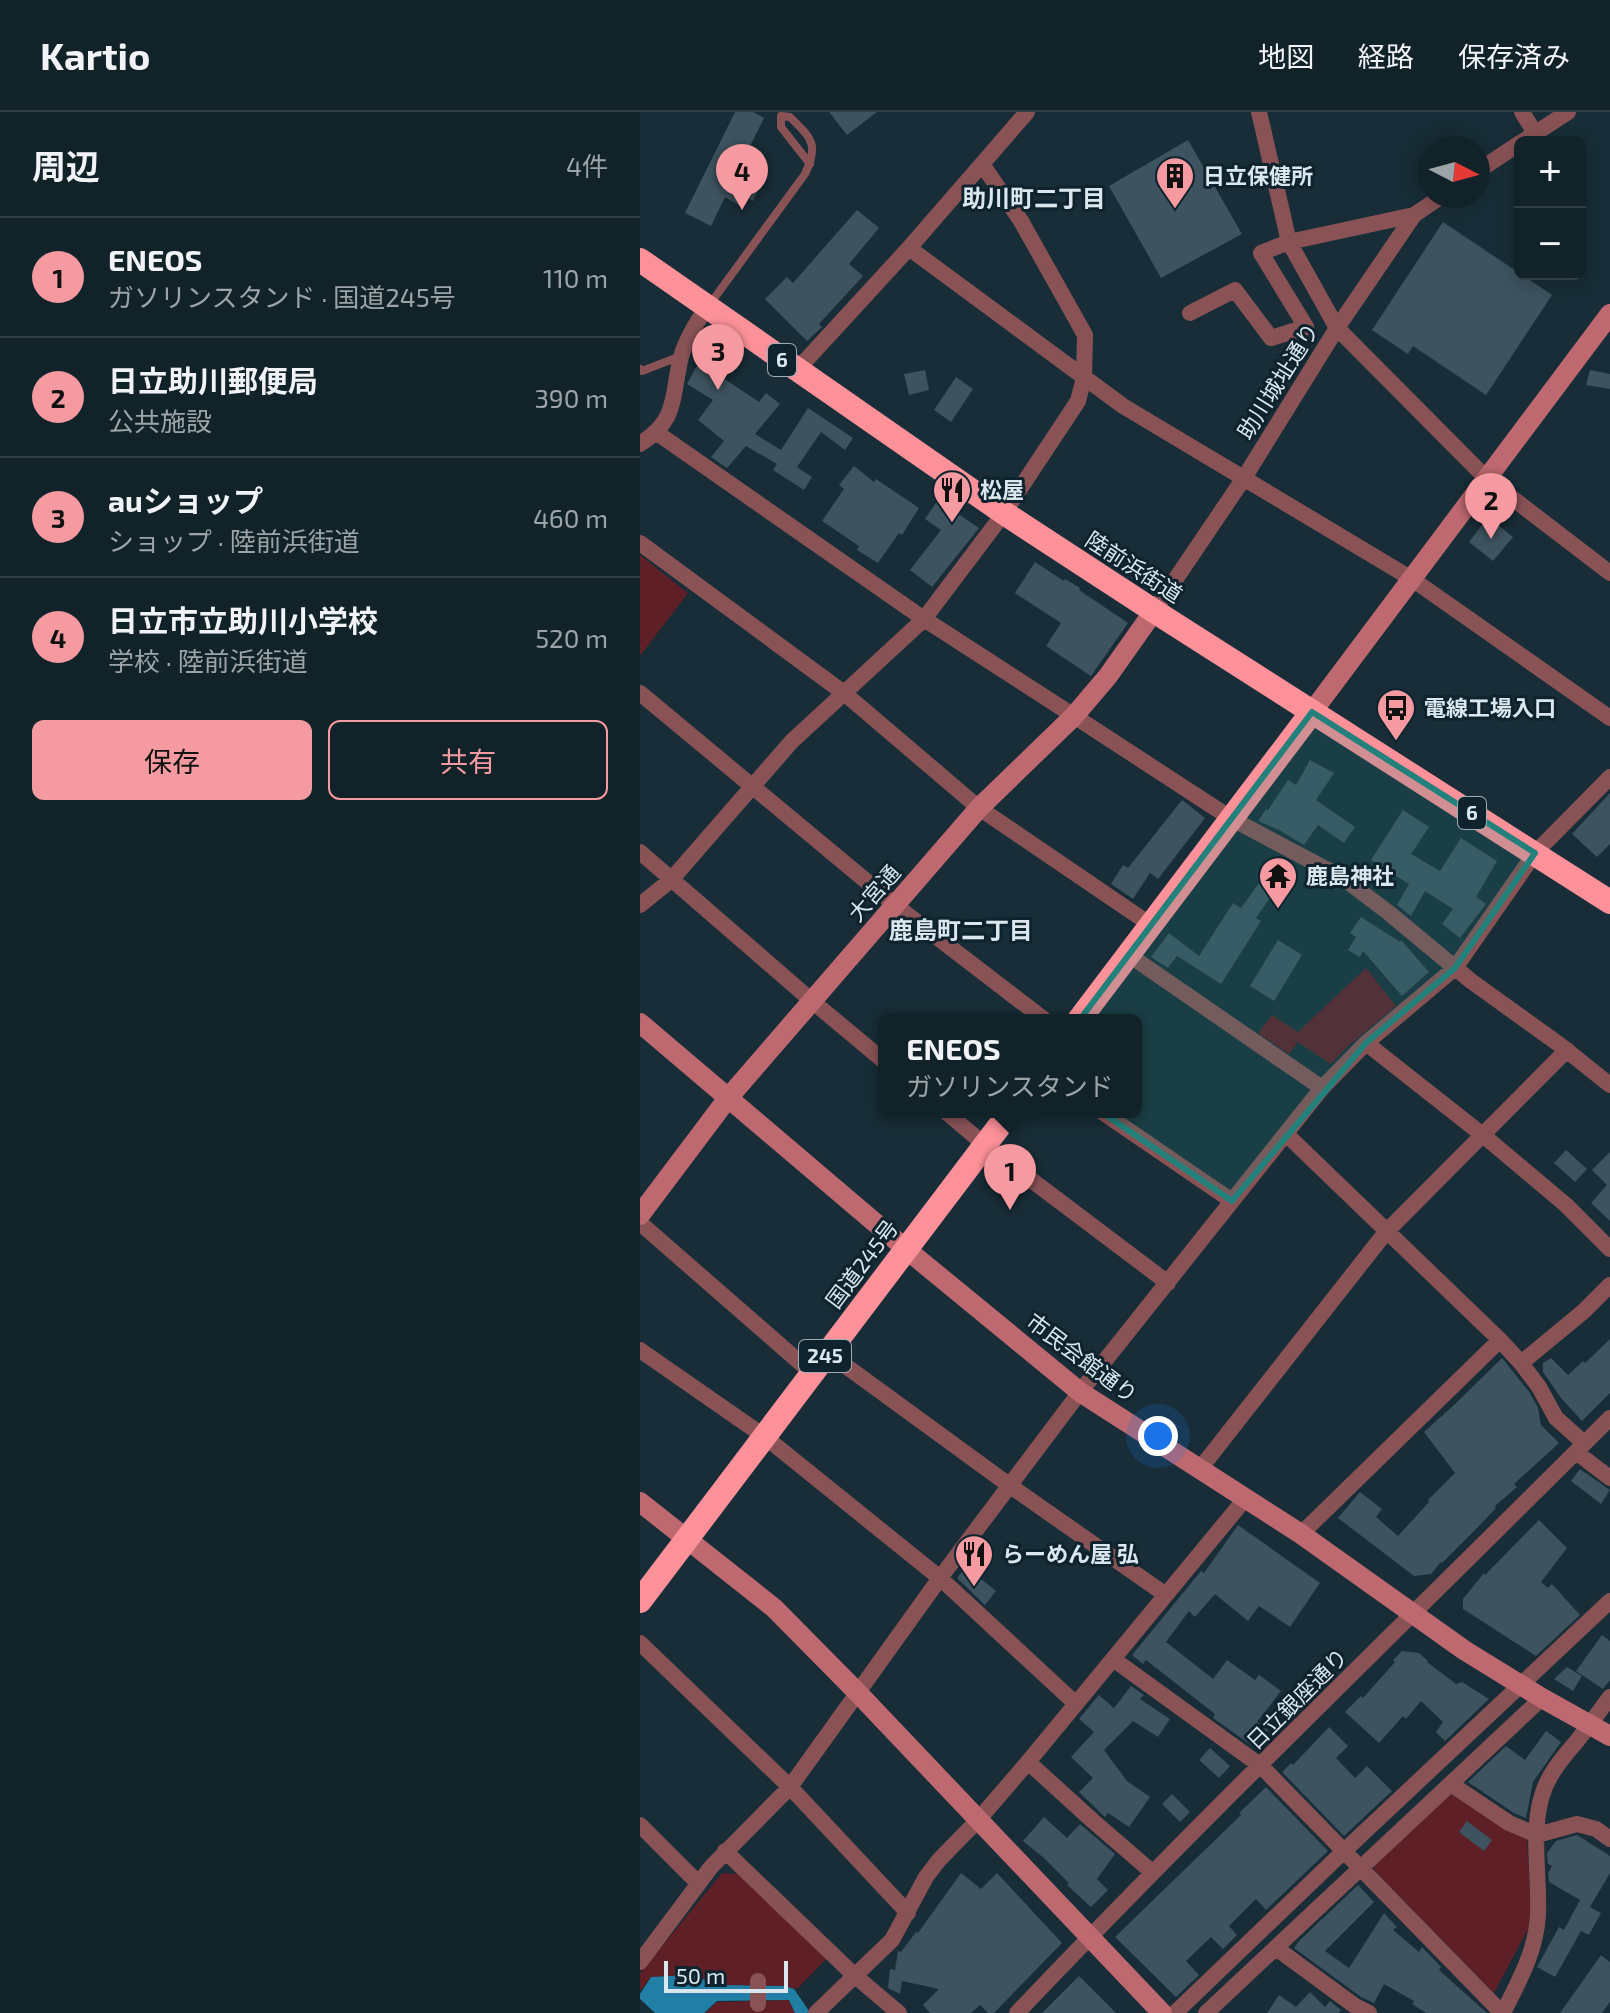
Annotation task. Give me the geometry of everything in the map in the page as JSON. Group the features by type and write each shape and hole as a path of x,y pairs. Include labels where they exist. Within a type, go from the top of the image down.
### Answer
{"highway":[{"name":"陸前浜街道","path":"640,260 1004,513 1610,902"},
{"path":"1084,1014 1312,712"},
{"name":"国道245号","path":"640,1601 1005,1118"}],"street":[{"path":"797,370 909,248 1027,112"},
{"name":"助川城址通り","path":"1154,611 1244,478 1337,328 1289,242 1259,112"},
{"path":"1522,112 1526,136"},
{"path":"1531,136 1568,112"},
{"path":"1490,163 1514,147"},
{"path":"640,905 671,880 792,741 924,619 1004,513 1078,401 1084,378 1085,335 1021,221 982,164"},
{"path":"1424,208 1414,215 1337,328 1486,478 1610,573"},
{"path":"1190,313 1235,290 1271,338 1306,327 1261,253 1289,242 1414,215"},
{"path":"909,248 1123,406 1412,579 1610,718"},
{"path":"640,444 657,433 666,420 673,404 681,355 689,335 707,307"},
{"path":"1312,712 1610,314"},
{"path":"657,433 924,619 1232,819 1343,878 1455,968 1610,1085"},
{"path":"640,543 844,693 979,808 1151,925"},
{"name":"大宮通","path":"640,1215 728,1098 979,808 1074,716 1108,676 1154,611"},
{"path":"640,693 895,905 1037,1014"},
{"path":"640,1962 725,1851 790,1787 1009,1485 1322,1088 1366,1043 1455,968 1535,853 1610,777"},
{"path":"640,852 878,1056"},
{"path":"1129,955 1322,1088"},
{"name":"市民会館通り","path":"640,1023 1080,1392 1301,1534 1520,1685 1610,1736"},
{"path":"1366,1043 1566,1205 1610,1249"},
{"path":"1199,1470 1386,1232 1567,1050"},
{"path":"953,1118 1168,1283"},
{"path":"1111,1118 1232,1201"},
{"path":"1286,1134 1500,1340 1539,1387 1556,1418 1610,1478"},
{"path":"640,1223 812,1373"},
{"path":"1521,1363 1584,1311 1610,1285"},
{"path":"1301,1534 1500,1340"},
{"path":"640,1350 765,1437 940,1578 1076,1704"},
{"path":"828,1353 1166,1595"},
{"name":"日立銀座通り","path":"1017,2013 1152,1872 1610,1418"},
{"path":"816,2013 892,1940 926,1877 939,1860 1028,1762 1245,1499"},
{"path":"640,1502 774,1608 1162,2013"},
{"path":"1175,2013 1610,1601"},
{"path":"640,1643 790,1787 908,1913"},
{"path":"1113,1659 1261,1766 1503,2013 1524,1971 1536,1931 1537,1835 1545,1788 1556,1767 1610,1697"},
{"path":"1206,2013 1542,1698"},
{"path":"1028,1762 1152,1872"},
{"path":"1451,1784 1509,1823 1537,1835 1577,1824 1596,1829 1610,1839"},
{"path":"640,1825 698,1883"},
{"path":"725,1851 854,1975 899,2013"},
{"path":"1276,1948 1369,2013"},
{"path":"758,1981 758,2004"}],"lane":[{"path":"707,307 810,164 814,149 811,140 790,117 781,116 781,127 810,164"},
{"path":"640,369 642,371 681,355"}],"highlighted area":[{"path":"1312,712 1535,853 1455,968 1366,1043 1232,1201 1041,1071"}],"shaded area":[{"path":"640,555 688,593 640,656"},
{"path":"1366,968 1396,1006 1331,1064 1298,1042 1289,1054 1258,1033 1272,1015 1298,1032"},
{"path":"1454,1795 1527,1839 1531,1912 1528,1929 1494,1993 1374,1870 1375,1860 1443,1797"},
{"path":"722,1873 742,1874 828,1957 794,1989 785,1986 722,1985 690,1975 651,1977 640,1991 640,1973"},
{"path":"789,2000 795,2013 705,2013 717,2002"}],"water":[{"path":"690,1975 723,1985 785,1986 794,1989 809,2011 795,2013 789,2000 780,2000 717,2001 704,2013 655,2013 640,1999 651,1977"}],"building":[{"path":"735,112 753,112 764,118 737,172 761,184 753,201 744,196 739,205 725,197 711,226 685,213"},
{"path":"829,112 877,112 847,135"},
{"name":"日立保健所","path":"1188,140 1242,234 1161,278 1109,186"},
{"path":"857,210 879,228 849,264 863,276 807,341 765,299 787,277 793,283"},
{"path":"1443,222 1514,270 1514,280 1530,280 1552,295 1486,395 1413,346 1408,354 1372,330"},
{"path":"699,362 759,402 766,393 780,404 755,434 781,450 808,408 853,438 845,450 821,432 797,467 812,477 804,490 773,470 777,464 746,446 727,468 711,457 724,441 698,420 713,400 687,384"},
{"path":"925,370 929,390 909,395 904,374"},
{"path":"1590,370 1610,374 1610,389 1586,385"},
{"path":"956,377 973,389 951,422 934,410"},
{"path":"854,466 874,482 876,479 919,508 902,535 899,533 878,563 822,521 844,489 839,485"},
{"path":"938,500 979,528 932,587 910,570 941,530 925,519"},
{"path":"1488,517 1513,537 1493,561 1469,542"},
{"path":"1035,562 1080,588 1128,623 1091,676 1046,646 1061,623 1015,593"},
{"path":"1310,760 1334,773 1316,800 1355,827 1344,843 1318,825 1304,845 1258,821 1288,780 1296,785"},
{"path":"1610,793 1610,844 1597,857 1572,834"},
{"path":"1182,800 1205,818 1158,879 1150,873 1133,899 1111,884 1123,865 1128,868"},
{"path":"1403,810 1429,827 1411,854 1440,871 1461,838 1497,861 1476,897 1486,904 1460,938 1442,924 1453,909 1425,891 1411,916 1397,905 1409,884 1371,860"},
{"path":"1267,872 1281,882 1256,918 1261,921 1221,984 1177,956 1168,968 1151,957 1169,933 1199,956 1233,903 1241,908"},
{"path":"1361,917 1401,940 1429,972 1402,996 1363,951 1360,957 1348,950 1356,937 1350,933"},
{"path":"1278,940 1302,955 1274,1001 1250,986"},
{"path":"1566,1150 1587,1169 1575,1182 1554,1163"},
{"path":"1610,1152 1610,1221 1591,1203 1607,1185 1592,1170"},
{"path":"1610,1339 1610,1393 1582,1421 1543,1372 1543,1363 1551,1358 1568,1375"},
{"path":"1502,1358 1530,1393 1538,1408 1541,1425 1559,1443 1514,1484 1517,1487 1431,1574 1414,1576 1338,1518 1360,1492 1382,1509 1376,1517 1398,1536 1455,1473 1424,1432"},
{"path":"1580,1469 1610,1490 1601,1504 1571,1481"},
{"path":"1539,1520 1567,1548 1541,1582 1548,1588 1552,1584 1580,1615 1536,1656 1463,1609 1463,1599 1484,1573"},
{"path":"1238,1525 1320,1583 1290,1627 1259,1606 1248,1621 1215,1594 1195,1617 1189,1611 1166,1642 1213,1679 1227,1660 1255,1680 1259,1675 1281,1691 1257,1722 1268,1730 1255,1748 1213,1718 1215,1714 1146,1660 1143,1664 1132,1655 1201,1571 1204,1573"},
{"name":"らーめん屋 弘","path":"966,1567 996,1591 985,1605 957,1578"},
{"path":"1602,1635 1610,1641 1610,1680 1603,1689 1576,1671"},
{"path":"1402,1651 1419,1653 1456,1684 1462,1682 1489,1699 1445,1741 1436,1732 1443,1722 1421,1701 1379,1743 1345,1712 1361,1696 1363,1698"},
{"path":"1567,1667 1582,1676 1573,1691 1554,1679"},
{"path":"1131,1686 1144,1695 1140,1699 1170,1719 1158,1737 1133,1721 1104,1750 1127,1781 1150,1797 1129,1827 1108,1813 1105,1817 1079,1792 1093,1778 1071,1757 1094,1732 1079,1719 1099,1695 1114,1708"},
{"path":"1329,1727 1348,1746 1336,1758 1355,1778 1367,1766 1392,1791 1344,1836 1282,1772 1291,1763 1293,1765"},
{"path":"1546,1731 1561,1742 1533,1782 1526,1818 1468,1782 1506,1746 1525,1760"},
{"path":"1210,1748 1230,1766 1219,1778 1199,1760"},
{"path":"1266,1787 1328,1851 1266,1910 1256,1899 1229,1926 1237,1935 1223,1949 1211,1937 1186,1961 1199,1975 1176,1997 1115,1937"},
{"path":"1172,1794 1190,1812 1180,1822 1162,1804"},
{"path":"1044,1817 1067,1838 1080,1824 1115,1854 1097,1879 1108,1890 1091,1907 1044,1858 1023,1841"},
{"path":"1467,1821 1492,1840 1484,1851 1459,1832"},
{"path":"1577,1835 1610,1856 1610,1873 1590,1907 1601,1913 1589,1935 1581,1931 1555,1977 1537,1967 1559,1927 1564,1930 1580,1900 1549,1882 1548,1873 1552,1866 1548,1864 1547,1853 1556,1841"},
{"path":"961,1873 981,1889 997,1873 1062,1943 994,2013 988,2013 980,2005 971,2013 930,2013 923,2005 939,1989 902,1981 900,1994 888,1988 890,1969 895,1970 898,1951 901,1952 918,1933"},
{"path":"1358,1885 1374,1902 1325,1951 1349,1968 1384,1913 1397,1927 1393,1930 1419,1952 1422,1947 1441,1967 1439,1970 1487,2013 1426,2013 1412,2004 1414,2001 1384,1984 1374,2003 1361,1997 1294,1948"},
{"path":"1601,1955 1610,1962 1610,2002 1602,2013 1560,2013"},
{"path":"1079,1976 1116,2013 1042,2013"},
{"path":"1310,1992 1325,2007 1330,2001 1341,2010 1339,2013 1267,2013 1279,1995 1296,2007"}],"place":[{"name":"日立市立助川小学校","path":"742,210"},
{"name":"日立保健所","path":"1175,210"},
{"name":"auショップ","path":"718,390"},
{"name":"松屋","path":"952,524"},
{"name":"日立助川郵便局","path":"1491,539"},
{"name":"電線工場入口","path":"1396,742"},
{"name":"鹿島神社","path":"1278,910"},
{"name":"ENEOS","path":"1010,1210"},
{"name":"らーめん屋 弘","path":"974,1588"}],"district":[{"name":"助川町二丁目","path":"1034,199"},
{"name":"鹿島町二丁目","path":"961,931"}]}
